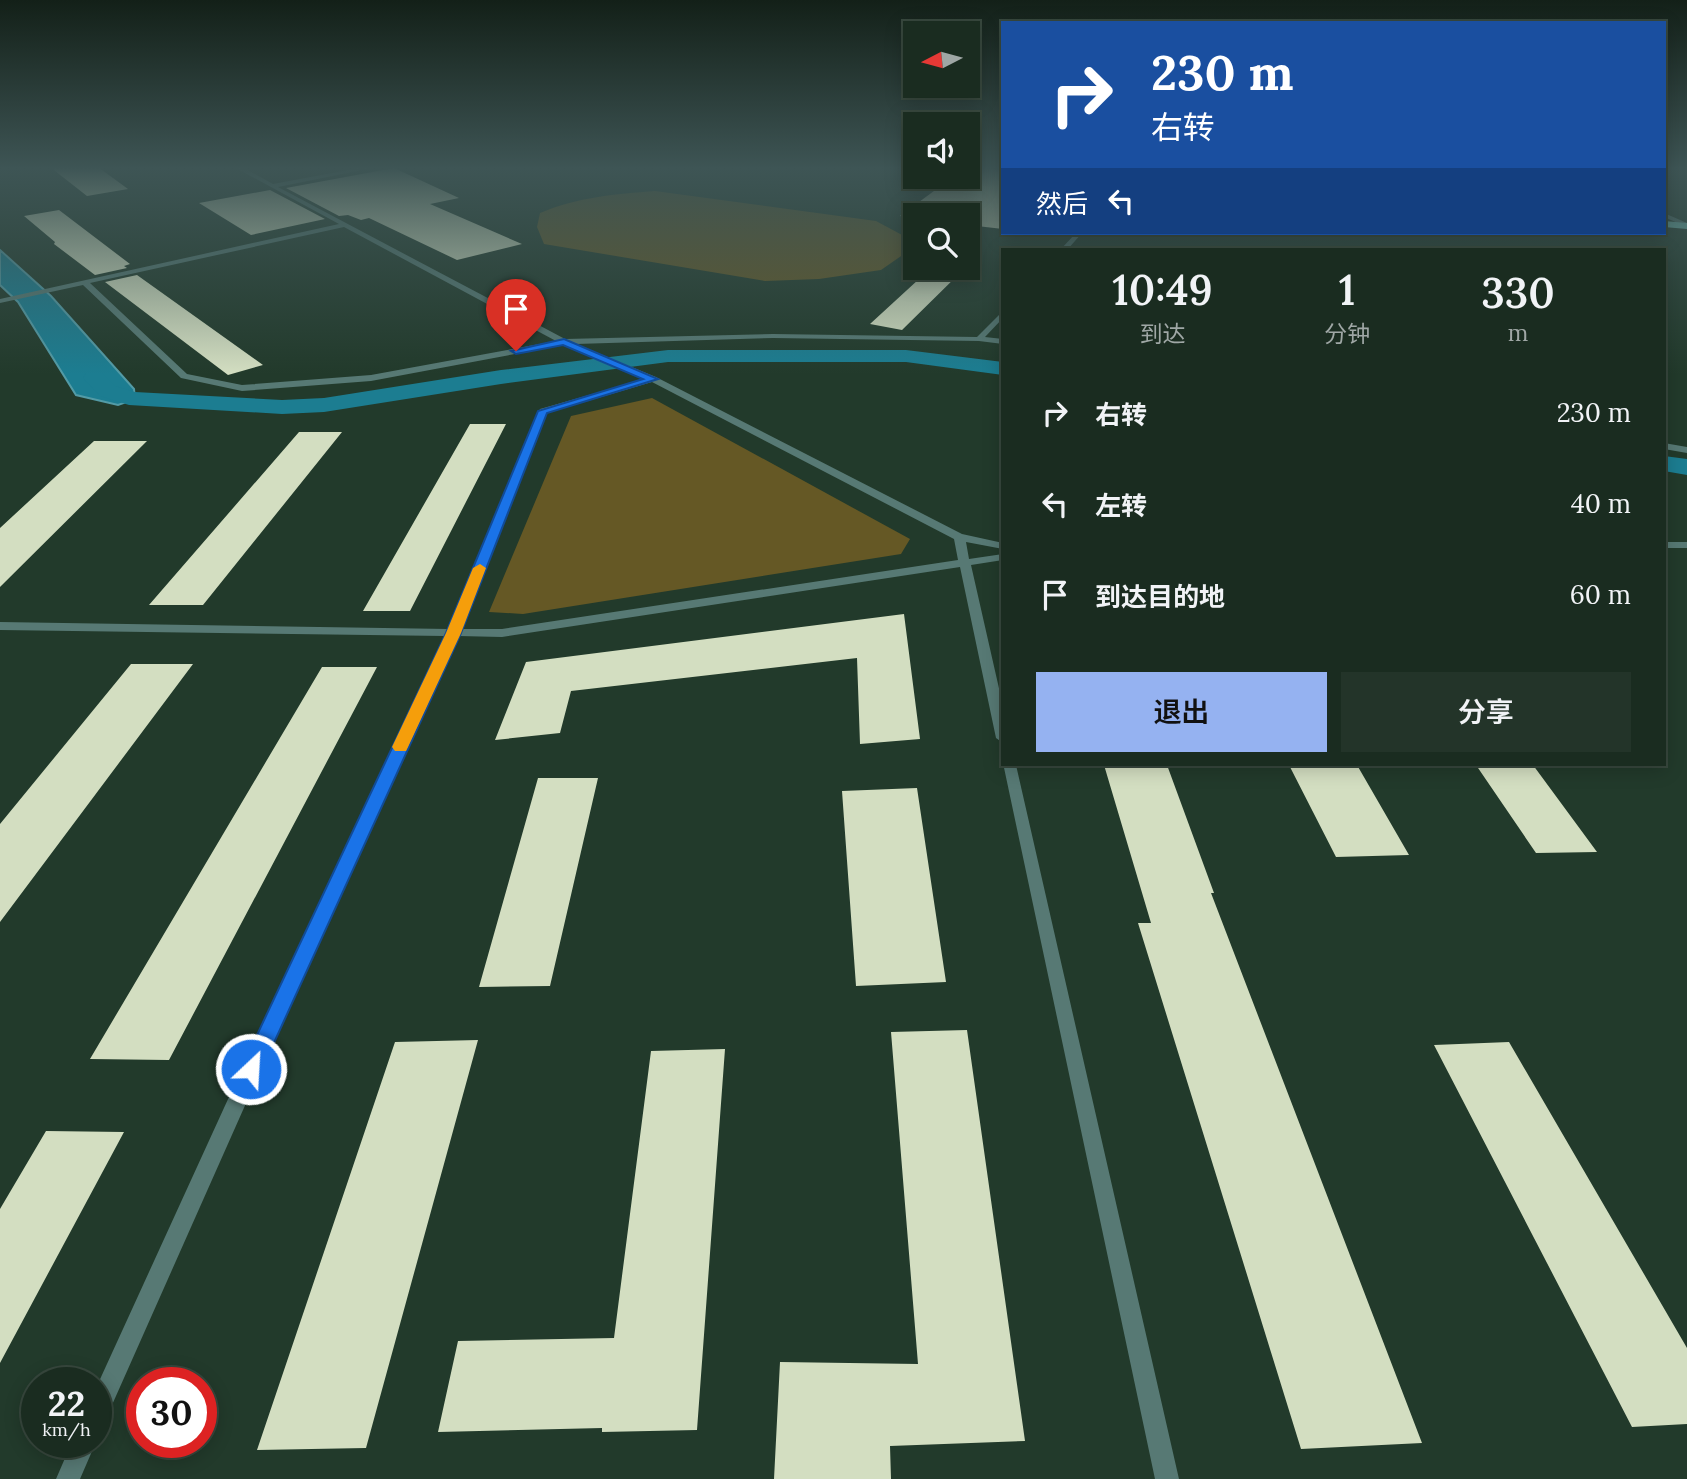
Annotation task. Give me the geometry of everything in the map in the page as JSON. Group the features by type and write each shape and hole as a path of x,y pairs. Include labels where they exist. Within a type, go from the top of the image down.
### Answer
{"street":[{"path":"1,301 295,236"},
{"path":"366,236 564,342 649,378 958,537 1001,546"},
{"path":"84,282 184,376 242,388 371,378 564,342 773,336 979,339 1001,342"},
{"path":"979,339 1001,315"},
{"path":"112,1379 453,633 543,411 649,378"},
{"path":"1666,446 1687,450"},
{"path":"958,537 1001,729"},
{"path":"1666,545 1687,545"},
{"path":"0,626 502,633 1001,557"},
{"path":"1009,766 1167,1479"},
{"path":"68,1479 77,1458"}],"shaded area":[{"path":"541,236 903,236 903,255 881,270 819,279 765,281 544,244"},
{"path":"652,398 910,539 901,554 523,614 489,612 571,416"}],"water":[{"path":"0,250 51,296 134,389 135,399 118,405 76,395 18,302 0,285"}],"building":[{"path":"48,236 93,236 130,264 124,266 127,268 95,275 54,244"},
{"path":"407,236 504,236 522,244 457,260"},
{"path":"137,275 263,365 228,375 105,282"},
{"path":"918,280 953,280 902,330 870,324"},
{"path":"470,424 506,424 410,611 363,611"},
{"path":"299,432 342,432 203,605 149,605"},
{"path":"94,441 147,441 0,587 0,528"},
{"path":"904,614 920,739 860,744 857,658 571,691 560,733 495,740 526,662"},
{"path":"131,664 193,664 0,922 0,824"},
{"path":"322,667 377,667 169,1060 90,1059"},
{"path":"1104,766 1167,766 1214,893 1211,893 1422,1443 1301,1449 1138,923 1151,923"},
{"path":"1290,766 1358,766 1409,855 1336,857"},
{"path":"1477,766 1534,766 1597,852 1536,853"},
{"path":"538,778 598,778 550,986 479,987"},
{"path":"917,788 946,982 856,986 842,791"},
{"path":"967,1030 1025,1441 890,1446 891,1479 774,1479 780,1362 918,1364 891,1032"},
{"path":"478,1040 366,1448 257,1450 395,1042"},
{"path":"1509,1042 1687,1348 1687,1424 1632,1427 1434,1045"},
{"path":"725,1049 697,1430 602,1432 602,1428 438,1432 458,1341 614,1338 651,1051"},
{"path":"46,1131 124,1132 0,1363 0,1209"}],"waterway":[{"path":"94,378 112,393 135,399 282,407 324,405 501,377 668,356 906,356 1001,369"},
{"path":"1666,463 1687,467"}],"slow traffic":[{"path":"400,747 480,568"}],"route":[{"path":"251,1069 453,633 543,411 653,379 564,342 516,351"}]}
